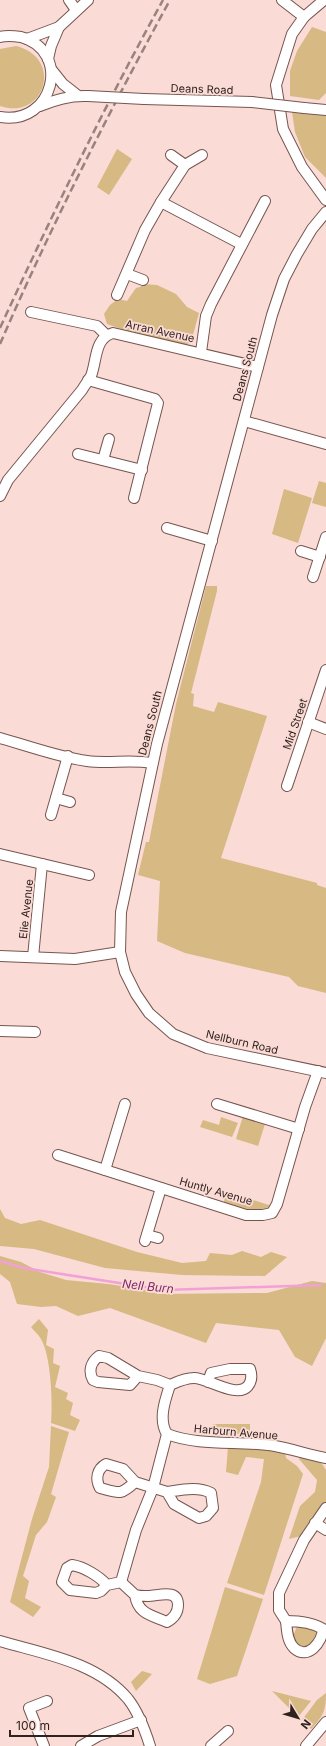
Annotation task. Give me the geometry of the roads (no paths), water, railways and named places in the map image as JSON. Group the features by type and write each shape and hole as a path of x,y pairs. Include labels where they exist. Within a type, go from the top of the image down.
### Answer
{"street":[{"path":"69,0 76,10"},
{"path":"40,106 47,95 51,82 49,64 51,46 59,27 88,0"},
{"path":"282,0 304,17"},
{"path":"324,0 304,17 292,34 276,85 283,130 302,167 326,200"},
{"path":"27,39 59,27"},
{"path":"1,36 15,36 27,39 42,51 63,84 77,95"},
{"name":"Deans Road","path":"4,118 20,117 31,113 40,106 60,98 77,95 144,99 252,102 326,110"},
{"path":"0,126 4,118"},
{"path":"117,295 136,250 160,202 185,165 202,154"},
{"path":"171,155 185,165"},
{"path":"201,352 206,316 241,244 265,201"},
{"path":"160,202 241,244"},
{"name":"Deans South","path":"120,912 152,763 272,315 284,280 312,228 326,212"},
{"path":"127,274 143,280"},
{"path":"0,496 8,480 82,390 91,375 100,343 106,335 97,326 31,312"},
{"name":"Arran Avenue","path":"106,335 112,333 201,352 258,367"},
{"path":"88,380 155,399 158,403 134,498"},
{"path":"244,421 326,444"},
{"path":"103,460 109,439"},
{"path":"78,454 142,470"},
{"path":"167,528 212,541"},
{"path":"319,571 320,557 326,537"},
{"path":"301,551 320,557"},
{"name":"Mid Street","path":"287,786 326,670"},
{"path":"308,722 326,729"},
{"path":"0,738 68,756 99,762 136,760 152,763"},
{"path":"51,815 68,756"},
{"path":"56,798 70,802"},
{"path":"0,854 89,875"},
{"name":"Elie Avenue","path":"33,957 42,864"},
{"name":"Nellburn Road","path":"120,912 120,952 125,972 136,994 154,1019 173,1034 207,1048 322,1072"},
{"path":"0,956 75,959 120,952"},
{"path":"0,1031 36,1032"},
{"name":"Huntly Avenue","path":"58,1155 246,1215 263,1215 272,1212 277,1204 299,1129 322,1072"},
{"path":"104,1170 125,1104"},
{"path":"217,1104 299,1129"},
{"path":"158,1238 146,1238 161,1188"},
{"path":"138,1376 157,1380 170,1385"},
{"path":"121,1582 136,1530 153,1488 167,1434 165,1430 163,1410 170,1385 179,1380 195,1378 208,1382"},
{"name":"Harburn Avenue","path":"167,1434 176,1438 274,1446 326,1458"},
{"path":"135,1482 167,1492"},
{"path":"286,1621 279,1610 278,1593 304,1540 326,1508"},
{"path":"315,1523 326,1530"},
{"path":"107,1585 121,1582"},
{"path":"121,1582 135,1595"},
{"path":"0,1641 87,1667 119,1690 128,1700 141,1720 150,1746"},
{"path":"44,1746 29,1708 47,1701"},
{"path":"81,1746 99,1741 141,1720"},
{"path":"306,1746 326,1722"},
{"path":"211,1746 228,1731"}],"waterway":[{"name":"Nell Burn","path":"0,1261 24,1268 164,1290 321,1285"}],"railway":[{"path":"0,328 78,162 163,0"},
{"path":"0,344 19,300 81,170 170,0"}]}
